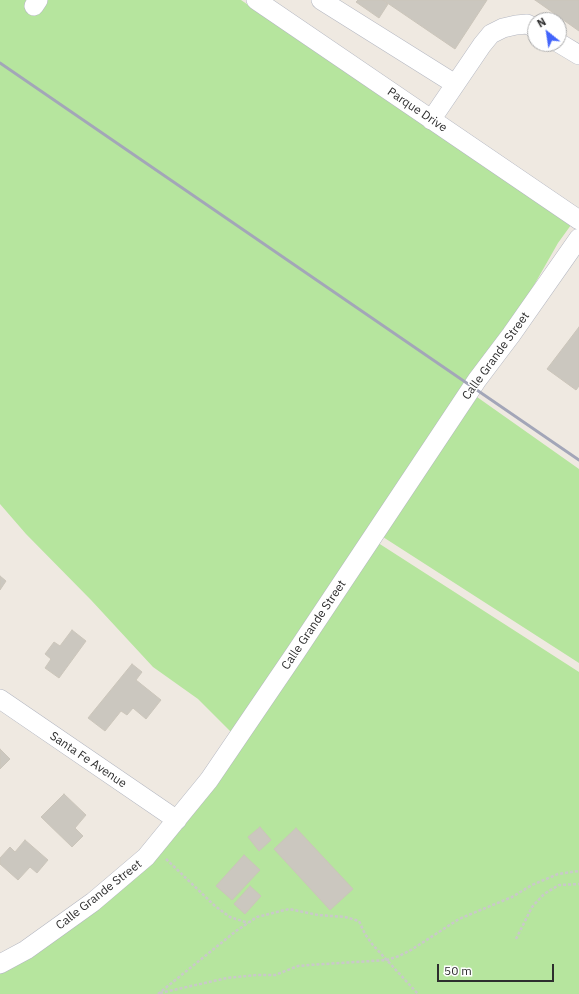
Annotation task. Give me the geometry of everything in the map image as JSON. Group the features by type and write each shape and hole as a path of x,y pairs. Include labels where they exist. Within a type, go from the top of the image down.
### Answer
{"street":[{"name":"Parque Drive","path":"256,0 579,220"},
{"path":"321,0 455,84"},
{"path":"431,120 482,45 492,34 503,28 527,24"},
{"path":"567,48 579,55"},
{"name":"Calle Grande Street","path":"0,964 26,950 94,902 146,858 210,780 477,380 511,335 579,238"},
{"name":"Santa Fe Avenue","path":"0,699 177,820"}],"path":[{"path":"154,848 215,906 230,917 248,923"},
{"path":"159,993 227,978 275,975 298,966 387,960 411,950 459,919 512,897 532,885 558,874 579,872"},
{"path":"516,939 532,907 544,894 559,885 579,884"},
{"path":"159,993 236,931 257,917 289,909 318,915 344,917 360,921 364,934 418,994"}],"green space":[{"path":"0,0 241,0 571,225 558,243 529,294 231,732 198,699 153,667 91,600 26,534 0,504"},
{"path":"477,397 579,469 579,663 383,537"},
{"path":"372,539 579,672 579,994 0,994 0,963 146,857"}],"building":[{"path":"358,0 383,0 388,4 379,18 356,2"},
{"path":"383,0 487,0 455,49"},
{"path":"535,0 579,0 579,31 567,23 567,12 552,12"},
{"path":"579,327 579,386 576,390 547,369"},
{"path":"0,576 6,581 0,590"},
{"path":"72,630 86,641 59,678 45,668 51,659 45,654 54,642 60,646"},
{"path":"132,664 142,672 136,680 161,700 146,719 133,708 127,715 121,711 105,731 88,718"},
{"path":"0,749 10,759 0,769"},
{"path":"64,794 86,815 75,828 83,836 72,847 41,817"},
{"path":"260,827 271,840 259,851 248,837"},
{"path":"296,828 353,889 330,910 274,849"},
{"path":"25,840 48,860 37,873 30,867 18,880 0,864 0,858 10,847 15,852"},
{"path":"244,855 260,870 232,900 216,886"},
{"path":"250,886 261,896 245,914 234,904"}],"railway":[{"path":"0,63 579,460"}]}
